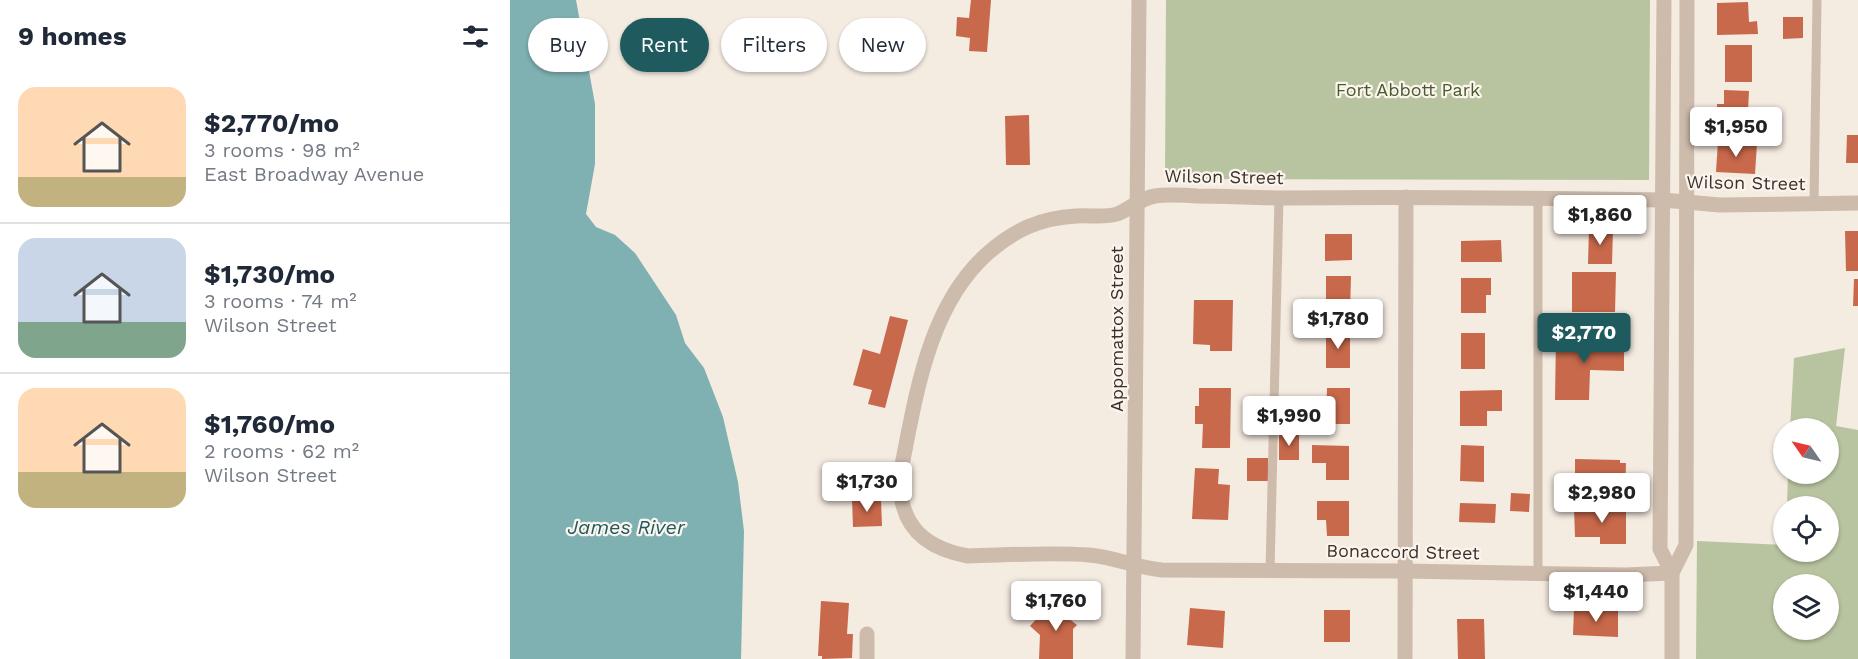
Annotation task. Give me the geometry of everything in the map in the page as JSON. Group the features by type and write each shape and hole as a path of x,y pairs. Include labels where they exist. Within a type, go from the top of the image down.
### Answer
{"street":[{"name":"Appomattox Street","path":"1133,659 1139,0"},
{"path":"1664,0 1660,549 1672,573"},
{"path":"1672,659 1672,573 1686,545 1688,0"},
{"name":"Wilson Street","path":"1134,563 1118,558 1089,555 968,556 953,553 919,535 909,522 902,506 900,483 922,371 935,331 951,300 971,272 986,255 1022,228 1047,220 1074,216 1119,214 1137,202 1168,195 1279,198 1663,200 1720,205 1858,203"},
{"path":"1405,659 1406,197"},
{"name":"Bonaccord Street","path":"1134,563 1148,569 1162,570 1625,575 1672,573"},
{"path":"867,634 867,659"}],"lane":[{"path":"1814,204 1817,0"},
{"path":"1270,570 1279,198"},
{"path":"1538,198 1538,573"}],"green space":[{"name":"Fort Abbott Park","path":"1166,0 1650,0 1649,180 1165,179"},
{"path":"1845,348 1837,418 1791,418 1794,358"},
{"path":"1839,427 1858,430 1858,659 1696,659 1697,541 1773,545 1773,562 1839,562 1839,496 1787,496 1788,484 1839,484"}],"water":[{"name":"James River","path":"510,0 576,0 579,18 528,18 528,72 589,72 595,104 595,164 586,214 596,227 615,235 635,253 676,315 685,343 704,368 723,417 738,482 744,531 741,659 510,659"}],"building":[{"path":"971,0 991,0 987,52 969,51 970,38 956,36 957,17 969,18"},
{"path":"1748,2 1749,22 1757,21 1758,34 1717,35 1717,3"},
{"path":"1783,17 1803,17 1803,38 1783,39"},
{"path":"1725,45 1752,45 1752,82 1725,82"},
{"path":"1724,90 1749,91 1747,130 1722,129 1723,118 1717,118 1717,104 1724,104"},
{"path":"1029,115 1030,165 1006,165 1005,116"},
{"path":"1847,135 1858,135 1858,163 1846,163"},
{"path":"1718,141 1757,143 1755,174 1716,172"},
{"path":"1589,229 1613,229 1612,264 1588,264"},
{"path":"1845,231 1858,231 1858,271 1846,271"},
{"path":"1325,234 1352,234 1352,260 1325,261"},
{"path":"1501,240 1502,262 1461,262 1461,241"},
{"path":"1572,272 1616,272 1615,312 1572,312"},
{"path":"1326,276 1351,276 1350,312 1326,312"},
{"path":"1461,278 1491,278 1491,295 1486,295 1486,313 1461,313"},
{"path":"1854,279 1858,279 1858,306 1853,306"},
{"path":"1194,300 1233,300 1232,351 1210,351 1210,345 1193,344"},
{"path":"890,316 908,320 885,408 868,404 872,390 853,385 863,349 880,354"},
{"path":"1326,332 1350,332 1350,368 1326,368"},
{"path":"1461,333 1485,333 1485,369 1461,369"},
{"path":"1556,337 1624,338 1624,371 1590,370 1589,400 1555,400"},
{"path":"1199,388 1231,388 1230,448 1202,448 1203,424 1195,424 1195,406 1199,406"},
{"path":"1327,388 1350,388 1350,424 1326,424"},
{"path":"1502,390 1502,411 1487,411 1487,426 1460,426 1460,391"},
{"path":"1279,434 1299,434 1299,460 1279,460"},
{"path":"1312,445 1349,446 1349,480 1326,480 1326,463 1312,463"},
{"path":"1461,445 1484,446 1484,482 1460,481"},
{"path":"1247,458 1268,458 1268,481 1247,481"},
{"path":"1575,459 1620,460 1620,463 1626,463 1625,498 1602,498 1602,490 1575,490"},
{"path":"1195,468 1219,469 1218,484 1230,485 1228,520 1192,519"},
{"path":"1511,493 1530,494 1529,512 1510,511"},
{"path":"852,499 881,499 882,526 853,527"},
{"path":"1317,501 1349,501 1349,536 1327,536 1326,520 1317,520"},
{"path":"1460,503 1496,504 1495,523 1459,522"},
{"path":"1574,507 1626,507 1626,544 1600,544 1600,537 1575,537"},
{"path":"1057,597 1074,612 1068,618 1077,625 1073,629 1073,659 1039,659 1040,635 1030,626"},
{"path":"821,601 849,603 847,634 853,634 852,658 822,659 822,656 818,656"},
{"path":"1190,608 1225,611 1223,648 1187,645"},
{"path":"1574,608 1618,610 1618,637 1573,635"},
{"path":"1324,610 1350,610 1350,642 1324,642"},
{"path":"1457,619 1484,619 1485,659 1458,659"}]}
